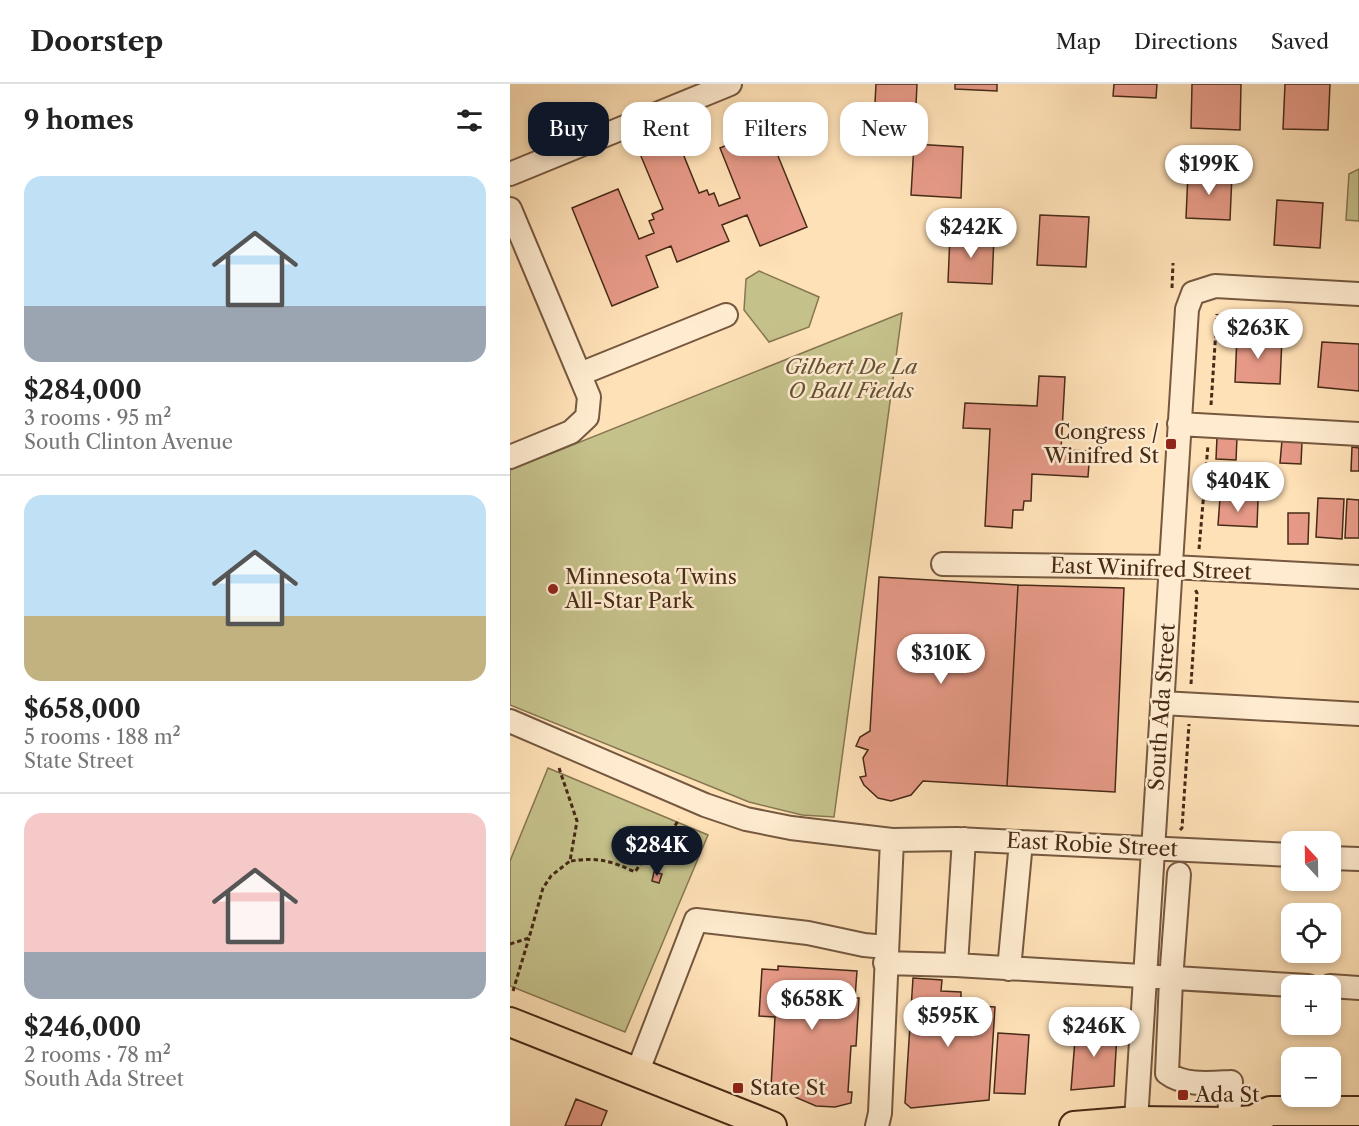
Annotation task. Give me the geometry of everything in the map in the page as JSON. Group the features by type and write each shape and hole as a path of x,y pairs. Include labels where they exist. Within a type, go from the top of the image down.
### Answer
{"main road":[{"path":"510,1022 772,1126"},
{"path":"1074,1126 1251,1123 1270,1111 1359,1111"}],"street":[{"path":"510,174 730,84"},
{"path":"510,209 589,397 587,417 571,432 510,457"},
{"name":"South Ada Street","path":"1153,1123 1139,1072 1187,309 1193,293 1215,286 1359,294"},
{"path":"580,374 726,315"},
{"path":"1179,424 1359,434"},
{"name":"East Winifred Street","path":"944,564 1172,567 1359,577"},
{"path":"1162,703 1359,714"},
{"name":"East Robie Street","path":"510,721 705,805 746,819 791,828 892,840 964,839 1281,854"},
{"path":"956,965 964,839"},
{"path":"877,1126 880,1113 885,955 892,840"},
{"path":"1009,969 1021,842"},
{"path":"1341,858 1359,859"},
{"path":"1167,1073 1179,874"},
{"path":"637,1073 696,920 808,933 864,945 885,955 956,965 1145,975 1171,980 1281,985"},
{"path":"1341,987 1359,988"},
{"path":"1139,1072 1167,1073 1174,1078 1198,1083 1231,1082 1251,1123"}],"path":[{"path":"559,768 578,821 570,861"},
{"path":"513,991 543,888 551,876 570,861 593,857 610,860 636,872 645,856 679,819"},
{"path":"510,944 529,938"}],"green space":[{"path":"1359,169 1359,221 1346,220 1349,174"},
{"path":"759,271 819,297 809,327 769,342 744,310 746,279"},
{"name":"Gilbert De La O Ball Fields","path":"902,313 834,817 802,815 749,802 510,705 510,470"},
{"path":"548,768 708,835 625,1032 510,986 510,861"}],"building":[{"path":"876,84 917,84 916,102 875,102"},
{"path":"955,84 997,84 997,91 955,89"},
{"path":"1114,84 1157,84 1156,98 1113,96"},
{"path":"1192,84 1241,84 1240,130 1191,128"},
{"path":"1285,84 1330,84 1328,130 1283,129"},
{"path":"928,145 963,147 961,198 911,195 913,156 928,156"},
{"path":"641,156 684,156 699,193 707,190 709,195 714,193 719,206 740,198 723,156 778,156 807,227 760,246 747,215 722,225 729,241 677,262 671,246 646,256 658,287 612,306 572,208 618,189 639,239 654,233 649,221 654,219 652,214 663,209"},
{"path":"1188,173 1232,175 1230,220 1186,218"},
{"path":"1277,200 1323,203 1320,248 1274,245"},
{"path":"1040,215 1089,217 1086,267 1037,265"},
{"path":"950,235 994,237 992,284 948,282"},
{"path":"1237,336 1282,338 1280,384 1235,382"},
{"path":"1322,342 1359,344 1359,391 1318,387"},
{"path":"1039,376 1065,377 1061,450 1090,451 1088,477 1032,474 1031,501 1024,501 1023,510 1013,510 1012,528 985,526 990,429 963,428 965,403 1037,406"},
{"path":"1217,437 1237,438 1236,460 1216,459"},
{"path":"1282,440 1302,442 1301,464 1280,463"},
{"path":"1352,447 1359,448 1359,471 1351,471"},
{"path":"1220,498 1258,500 1257,527 1218,525"},
{"path":"1318,498 1344,499 1342,539 1316,537"},
{"path":"1347,499 1359,500 1359,538 1345,538"},
{"path":"1288,513 1309,513 1308,544 1288,544"},
{"path":"879,577 1018,585 1007,786 923,781 911,795 891,801 878,798 864,785 860,777 866,776 863,758 868,750 856,746 860,737 870,731"},
{"path":"1018,585 1124,588 1115,792 1007,786"},
{"path":"654,872 662,874 659,883 652,881"},
{"path":"778,966 857,971 855,998 859,998 856,1046 851,1046 848,1092 852,1092 851,1103 835,1107 816,1106 790,1095 786,1088 771,1087 775,1017 759,1016 762,969 778,970"},
{"path":"913,978 942,980 941,991 961,992 961,1005 995,1007 989,1100 911,1108 905,1103"},
{"path":"1076,1027 1112,1029 1112,1033 1117,1033 1114,1086 1071,1090"},
{"path":"998,1033 1029,1035 1025,1094 994,1093"},
{"path":"576,1099 607,1111 601,1126 565,1126"}],"place":[{"name":"Congress / Winifred St","path":"1171,444"},
{"name":"Minnesota Twins All-Star Park","path":"553,589"},
{"name":"State St","path":"738,1088"},
{"name":"Ada St","path":"1183,1095"}]}
